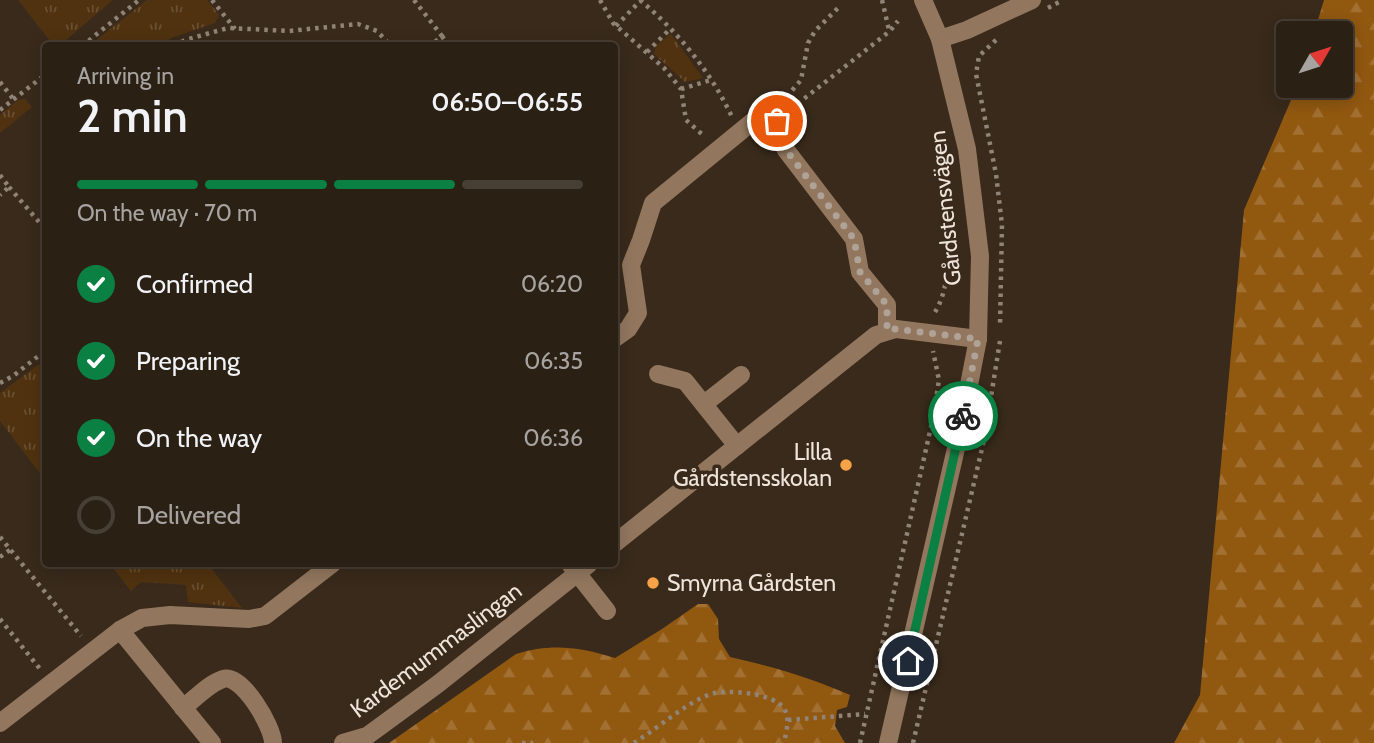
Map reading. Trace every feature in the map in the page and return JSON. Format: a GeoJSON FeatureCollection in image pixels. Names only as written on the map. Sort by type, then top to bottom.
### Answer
{"type":"FeatureCollection","features":[{"type":"Feature","properties":{"kind":"street","name":"Gårdstensvägen"},"geometry":{"type":"LineString","coordinates":[[888,743],[960,431],[978,339],[980,256],[962,129],[940,39],[923,0]]}},
{"type":"Feature","properties":{"kind":"street"},"geometry":{"type":"LineString","coordinates":[[940,39],[967,30],[1032,0]]}},
{"type":"Feature","properties":{"kind":"street"},"geometry":{"type":"LineString","coordinates":[[618,336],[628,328],[638,313],[631,265],[653,203],[752,122],[763,120],[777,121],[778,132],[786,150],[854,239],[860,272],[887,305],[887,330]]}},
{"type":"Feature","properties":{"kind":"street"},"geometry":{"type":"LineString","coordinates":[[618,541],[876,335],[887,330],[978,339]]}},
{"type":"Feature","properties":{"kind":"street"},"geometry":{"type":"LineString","coordinates":[[658,374],[685,381],[737,446]]}},
{"type":"Feature","properties":{"kind":"street"},"geometry":{"type":"LineString","coordinates":[[704,404],[741,374]]}},
{"type":"Feature","properties":{"kind":"street"},"geometry":{"type":"LineString","coordinates":[[0,723],[120,630],[142,618],[170,615],[249,619],[265,617],[328,567]]}},
{"type":"Feature","properties":{"kind":"street"},"geometry":{"type":"LineString","coordinates":[[579,567],[607,611]]}},
{"type":"Feature","properties":{"kind":"street","name":"Kardemummaslingan"},"geometry":{"type":"LineString","coordinates":[[342,743],[367,736],[438,684],[579,567]]}},
{"type":"Feature","properties":{"kind":"street"},"geometry":{"type":"LineString","coordinates":[[120,630],[212,743]]}},
{"type":"Feature","properties":{"kind":"street"},"geometry":{"type":"LineString","coordinates":[[183,708],[209,687],[224,679],[231,679],[242,688],[266,718],[273,733],[273,743]]}},
{"type":"Feature","properties":{"kind":"path"},"geometry":{"type":"LineString","coordinates":[[87,42],[139,0]]}},
{"type":"Feature","properties":{"kind":"path"},"geometry":{"type":"LineString","coordinates":[[212,0],[235,29]]}},
{"type":"Feature","properties":{"kind":"path"},"geometry":{"type":"LineString","coordinates":[[414,0],[446,42]]}},
{"type":"Feature","properties":{"kind":"path"},"geometry":{"type":"LineString","coordinates":[[600,0],[616,26],[664,68],[681,89],[686,120],[714,144]]}},
{"type":"Feature","properties":{"kind":"path"},"geometry":{"type":"LineString","coordinates":[[616,26],[640,0],[671,28],[719,90],[732,119],[730,127]]}},
{"type":"Feature","properties":{"kind":"path"},"geometry":{"type":"LineString","coordinates":[[882,0],[890,31]]}},
{"type":"Feature","properties":{"kind":"path"},"geometry":{"type":"LineString","coordinates":[[777,121],[781,102],[801,80],[808,43],[820,25],[840,6]]}},
{"type":"Feature","properties":{"kind":"path"},"geometry":{"type":"LineString","coordinates":[[777,121],[890,31],[898,21]]}},
{"type":"Feature","properties":{"kind":"path"},"geometry":{"type":"LineString","coordinates":[[184,42],[207,34],[235,29],[289,32],[358,24],[377,31],[387,42]]}},
{"type":"Feature","properties":{"kind":"path"},"geometry":{"type":"LineString","coordinates":[[647,52],[671,28]]}},
{"type":"Feature","properties":{"kind":"path"},"geometry":{"type":"LineString","coordinates":[[435,42],[442,36]]}},
{"type":"Feature","properties":{"kind":"path"},"geometry":{"type":"LineString","coordinates":[[0,110],[42,77]]}},
{"type":"Feature","properties":{"kind":"path"},"geometry":{"type":"LineString","coordinates":[[681,89],[711,80]]}},
{"type":"Feature","properties":{"kind":"path"},"geometry":{"type":"LineString","coordinates":[[0,82],[14,100]]}},
{"type":"Feature","properties":{"kind":"path"},"geometry":{"type":"LineString","coordinates":[[860,743],[939,380],[933,354],[935,313],[946,287],[948,240],[938,143],[943,134],[986,125]]}},
{"type":"Feature","properties":{"kind":"path"},"geometry":{"type":"LineString","coordinates":[[0,175],[42,225]]}},
{"type":"Feature","properties":{"kind":"path"},"geometry":{"type":"LineString","coordinates":[[0,195],[9,187]]}},
{"type":"Feature","properties":{"kind":"path"},"geometry":{"type":"LineString","coordinates":[[923,311],[935,313]]}},
{"type":"Feature","properties":{"kind":"path"},"geometry":{"type":"LineString","coordinates":[[0,383],[42,353]]}},
{"type":"Feature","properties":{"kind":"path"},"geometry":{"type":"LineString","coordinates":[[0,537],[81,636],[90,643]]}},
{"type":"Feature","properties":{"kind":"path"},"geometry":{"type":"LineString","coordinates":[[0,557],[10,550]]}},
{"type":"Feature","properties":{"kind":"path"},"geometry":{"type":"LineString","coordinates":[[0,619],[47,678]]}},
{"type":"Feature","properties":{"kind":"path"},"geometry":{"type":"LineString","coordinates":[[634,743],[710,694],[757,694],[774,700],[785,709],[788,720],[784,743]]}},
{"type":"Feature","properties":{"kind":"path"},"geometry":{"type":"LineString","coordinates":[[788,720],[865,714]]}},
{"type":"Feature","properties":{"kind":"path"},"geometry":{"type":"LineString","coordinates":[[522,743],[533,743]]}},
{"type":"Feature","properties":{"kind":"green space"},"geometry":{"type":"Polygon","coordinates":[[[18,0],[113,0],[64,42],[51,42],[18,0]]]}},
{"type":"Feature","properties":{"kind":"green space"},"geometry":{"type":"Polygon","coordinates":[[[147,0],[207,0],[219,15],[215,23],[165,42],[94,42],[147,0]]]}},
{"type":"Feature","properties":{"kind":"green space"},"geometry":{"type":"Polygon","coordinates":[[[1324,0],[1374,0],[1374,743],[1174,743],[1200,695],[1244,210],[1292,98],[1353,98],[1353,21],[1318,21],[1324,0]]]}},
{"type":"Feature","properties":{"kind":"green space"},"geometry":{"type":"Polygon","coordinates":[[[670,34],[703,78],[685,82],[654,54],[656,46],[670,34]]]}},
{"type":"Feature","properties":{"kind":"green space"},"geometry":{"type":"Polygon","coordinates":[[[25,99],[32,107],[0,133],[0,115],[18,100],[25,99]]]}},
{"type":"Feature","properties":{"kind":"green space"},"geometry":{"type":"Polygon","coordinates":[[[42,364],[42,476],[0,421],[0,393],[42,364]]]}},
{"type":"Feature","properties":{"kind":"green space"},"geometry":{"type":"Polygon","coordinates":[[[112,567],[210,567],[242,608],[188,602],[186,585],[141,582],[131,591],[112,567]]]}},
{"type":"Feature","properties":{"kind":"green space"},"geometry":{"type":"Polygon","coordinates":[[[698,604],[708,604],[718,619],[719,639],[730,657],[791,673],[850,695],[847,707],[837,710],[835,726],[845,743],[389,743],[516,654],[541,648],[566,648],[615,658],[698,604]]]}},
{"type":"Feature","properties":{"kind":"way so far"},"geometry":{"type":"LineString","coordinates":[[777,121],[778,132],[786,150],[854,239],[860,272],[887,305],[887,330],[978,339],[963,416]]}},
{"type":"Feature","properties":{"kind":"place","name":"Lilla Gårdstensskolan"},"geometry":{"type":"Point","coordinates":[846,465]}},
{"type":"Feature","properties":{"kind":"place","name":"Smyrna Gårdsten"},"geometry":{"type":"Point","coordinates":[653,583]}},
{"type":"Feature","properties":{"kind":"route"},"geometry":{"type":"LineString","coordinates":[[908,661],[963,416]]}}]}
